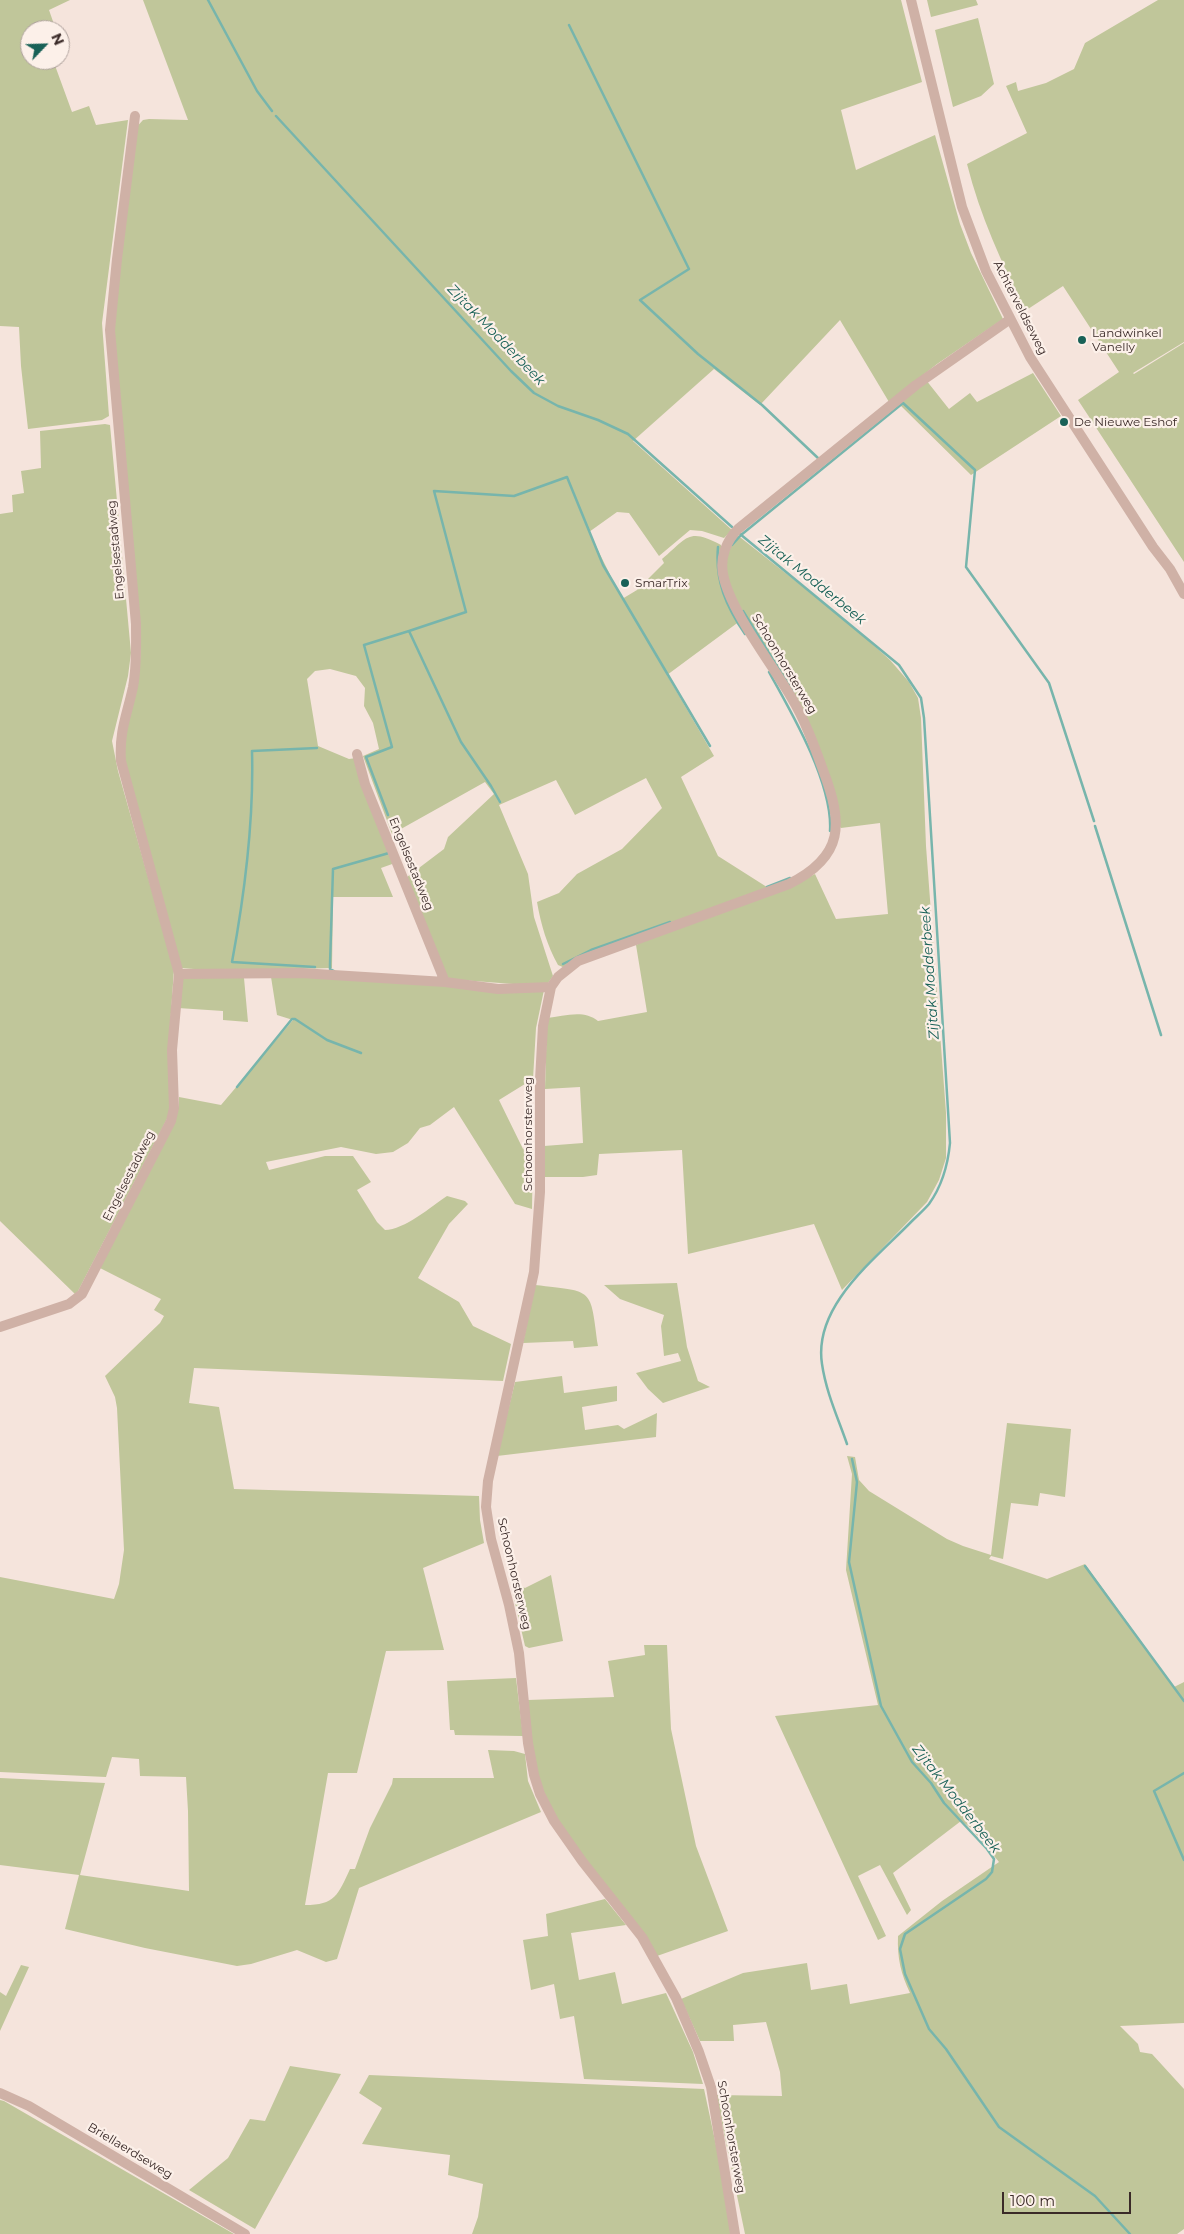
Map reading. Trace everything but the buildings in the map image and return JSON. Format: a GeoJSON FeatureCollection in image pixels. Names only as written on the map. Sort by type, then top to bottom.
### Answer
{"type":"FeatureCollection","features":[{"type":"Feature","properties":{"kind":"street","name":"Achterveldseweg"},"geometry":{"type":"LineString","coordinates":[[911,0],[962,207],[986,272],[1010,320],[1061,406],[1153,547],[1170,569],[1184,594]]}},
{"type":"Feature","properties":{"kind":"street","name":"Engelsestadweg"},"geometry":{"type":"LineString","coordinates":[[0,1327],[69,1304],[82,1294],[171,1121],[174,1108],[172,1050],[179,974],[121,761],[120,739],[133,687],[136,662],[136,624],[110,330],[135,116]]}},
{"type":"Feature","properties":{"kind":"street","name":"Schoonhorsterweg"},"geometry":{"type":"LineString","coordinates":[[735,2234],[711,2087],[699,2052],[676,1998],[642,1938],[582,1861],[554,1821],[540,1794],[528,1743],[519,1654],[509,1605],[491,1539],[486,1507],[488,1481],[534,1272],[540,1192],[540,1080],[543,1026],[551,987],[558,977],[578,961],[789,884],[812,871],[828,855],[836,831],[834,805],[826,777],[793,699],[732,600],[722,573],[725,548],[731,536],[738,529],[916,385],[1010,320]]}},
{"type":"Feature","properties":{"kind":"street","name":"Engelsestadweg"},"geometry":{"type":"LineString","coordinates":[[357,754],[365,784],[445,982]]}},
{"type":"Feature","properties":{"kind":"street"},"geometry":{"type":"LineString","coordinates":[[179,974],[301,973],[445,982],[512,989],[551,987]]}},
{"type":"Feature","properties":{"kind":"street","name":"Briellaerdseweg"},"geometry":{"type":"LineString","coordinates":[[0,2093],[29,2106],[245,2234]]}},
{"type":"Feature","properties":{"kind":"green space"},"geometry":{"type":"Polygon","coordinates":[[[0,0],[70,0],[49,10],[52,20],[20,20],[20,70],[57,70],[72,112],[89,106],[96,125],[128,120],[102,323],[109,416],[102,420],[28,429],[19,327],[0,326],[0,0]]]}},
{"type":"Feature","properties":{"kind":"green space"},"geometry":{"type":"Polygon","coordinates":[[[143,0],[901,0],[922,82],[841,110],[856,170],[935,135],[960,224],[971,253],[1003,319],[937,364],[889,402],[840,320],[760,405],[714,369],[633,441],[732,530],[724,538],[702,531],[690,530],[659,556],[629,513],[617,512],[589,532],[622,599],[637,590],[664,563],[662,559],[688,537],[701,537],[721,545],[721,556],[740,621],[667,675],[714,756],[681,777],[718,856],[770,889],[565,968],[558,965],[545,935],[537,902],[559,893],[577,874],[622,849],[662,808],[646,778],[575,815],[556,780],[499,805],[528,874],[534,917],[553,976],[548,983],[526,985],[448,979],[407,877],[444,849],[448,837],[494,794],[485,782],[392,834],[363,756],[379,749],[373,723],[364,706],[365,688],[356,676],[330,669],[315,671],[307,679],[318,746],[349,759],[356,758],[395,863],[381,868],[393,897],[333,897],[332,968],[222,971],[180,968],[119,741],[140,660],[141,641],[132,575],[110,337],[132,132],[143,120],[188,120],[143,0]]]}},
{"type":"Feature","properties":{"kind":"green space"},"geometry":{"type":"Polygon","coordinates":[[[927,0],[976,0],[978,5],[931,17],[927,0]]]}},
{"type":"Feature","properties":{"kind":"green space"},"geometry":{"type":"Polygon","coordinates":[[[1158,0],[1184,0],[1184,342],[1133,373],[1184,343],[1184,562],[1078,400],[1119,372],[1063,286],[1025,311],[985,221],[967,164],[1027,133],[1006,86],[1016,82],[1018,91],[1046,83],[1074,69],[1085,43],[1158,0]]]}},
{"type":"Feature","properties":{"kind":"green space"},"geometry":{"type":"Polygon","coordinates":[[[978,18],[994,84],[981,96],[953,107],[935,30],[978,18]]]}},
{"type":"Feature","properties":{"kind":"green space"},"geometry":{"type":"Polygon","coordinates":[[[1033,373],[1061,416],[971,475],[898,403],[926,380],[949,409],[970,393],[977,402],[1033,373]]]}},
{"type":"Feature","properties":{"kind":"green space"},"geometry":{"type":"Polygon","coordinates":[[[110,425],[131,653],[128,676],[112,741],[118,771],[174,969],[168,1056],[170,1113],[76,1295],[0,1221],[0,514],[13,512],[12,495],[24,493],[21,471],[41,468],[40,431],[110,425]]]}},
{"type":"Feature","properties":{"kind":"green space"},"geometry":{"type":"Polygon","coordinates":[[[736,534],[850,624],[890,660],[909,682],[918,698],[921,718],[926,846],[946,1113],[946,1158],[939,1180],[927,1202],[842,1290],[814,1224],[688,1254],[682,1150],[599,1154],[597,1175],[542,1177],[544,1146],[583,1143],[580,1087],[545,1089],[547,1018],[580,1014],[587,1015],[598,1021],[647,1012],[636,945],[654,936],[797,883],[815,874],[836,919],[888,914],[880,823],[841,828],[839,826],[823,760],[741,612],[727,582],[726,559],[736,534]]]}},
{"type":"Feature","properties":{"kind":"green space"},"geometry":{"type":"Polygon","coordinates":[[[293,975],[544,990],[536,1028],[533,1079],[499,1100],[523,1149],[533,1144],[532,1209],[515,1204],[454,1107],[430,1125],[420,1128],[408,1143],[393,1152],[376,1154],[341,1147],[266,1162],[269,1170],[325,1156],[353,1156],[371,1182],[357,1190],[377,1222],[385,1230],[393,1229],[409,1222],[447,1196],[465,1201],[468,1204],[449,1224],[418,1278],[459,1302],[473,1326],[511,1344],[503,1381],[194,1368],[189,1403],[219,1407],[234,1489],[479,1496],[480,1520],[484,1543],[423,1568],[444,1650],[386,1651],[357,1773],[328,1773],[305,1905],[323,1903],[334,1897],[350,1869],[355,1869],[370,1828],[392,1784],[393,1778],[494,1778],[488,1750],[514,1751],[525,1754],[528,1781],[541,1812],[359,1888],[337,1959],[326,1962],[297,1950],[251,1964],[237,1966],[145,1948],[65,1929],[79,1875],[0,1865],[0,1778],[105,1783],[80,1875],[189,1891],[186,1777],[140,1776],[139,1759],[112,1757],[106,1777],[0,1772],[0,1577],[114,1599],[119,1584],[124,1550],[117,1408],[115,1397],[105,1376],[160,1323],[164,1316],[154,1310],[161,1299],[98,1267],[173,1121],[179,1106],[179,1097],[221,1105],[293,1020],[277,1015],[271,977],[293,975]]]}},
{"type":"Feature","properties":{"kind":"green space"},"geometry":{"type":"Polygon","coordinates":[[[184,978],[244,978],[248,1022],[223,1020],[223,1011],[178,1008],[180,982],[184,978]]]}},
{"type":"Feature","properties":{"kind":"green space"},"geometry":{"type":"Polygon","coordinates":[[[677,1283],[687,1347],[698,1381],[710,1387],[663,1403],[648,1389],[636,1373],[681,1361],[678,1353],[664,1356],[661,1326],[664,1315],[620,1299],[604,1285],[677,1283]]]}},
{"type":"Feature","properties":{"kind":"green space"},"geometry":{"type":"Polygon","coordinates":[[[535,1285],[569,1289],[586,1296],[593,1313],[598,1346],[574,1348],[573,1341],[523,1343],[535,1285]]]}},
{"type":"Feature","properties":{"kind":"green space"},"geometry":{"type":"Polygon","coordinates":[[[562,1376],[564,1393],[617,1386],[617,1401],[582,1407],[585,1430],[618,1425],[624,1429],[657,1413],[656,1437],[497,1456],[515,1382],[562,1376]]]}},
{"type":"Feature","properties":{"kind":"green space"},"geometry":{"type":"Polygon","coordinates":[[[1007,1423],[1071,1429],[1065,1497],[1040,1493],[1038,1506],[1011,1503],[1003,1559],[991,1556],[989,1559],[1047,1579],[1085,1564],[1174,1687],[1184,1682],[1184,2023],[1120,2026],[1138,2044],[1140,2052],[1152,2054],[1184,2089],[1184,2229],[1177,2234],[745,2234],[716,2095],[782,2096],[780,2072],[766,2022],[733,2025],[734,2041],[700,2041],[681,1999],[743,1973],[807,1963],[811,1990],[847,1984],[850,2004],[910,1993],[900,1966],[898,1936],[942,1901],[999,1862],[971,1828],[961,1821],[893,1873],[911,1910],[907,1915],[880,1865],[858,1876],[886,1936],[878,1940],[775,1716],[878,1705],[846,1570],[852,1474],[847,1456],[855,1457],[859,1480],[869,1491],[947,1539],[991,1555],[1007,1423]]]}},
{"type":"Feature","properties":{"kind":"green space"},"geometry":{"type":"Polygon","coordinates":[[[551,1575],[563,1641],[529,1648],[525,1646],[513,1594],[519,1585],[525,1588],[551,1575]]]}},
{"type":"Feature","properties":{"kind":"green space"},"geometry":{"type":"Polygon","coordinates":[[[644,1645],[667,1645],[671,1729],[696,1846],[728,1931],[657,1956],[587,1863],[551,1811],[534,1767],[528,1700],[614,1697],[608,1661],[645,1655],[644,1645]]]}},
{"type":"Feature","properties":{"kind":"green space"},"geometry":{"type":"Polygon","coordinates":[[[516,1678],[523,1736],[455,1735],[454,1730],[450,1730],[447,1681],[516,1678]]]}},
{"type":"Feature","properties":{"kind":"green space"},"geometry":{"type":"Polygon","coordinates":[[[605,1899],[626,1925],[571,1933],[579,1980],[615,1972],[622,2004],[666,1993],[693,2052],[703,2084],[584,2079],[574,2016],[560,2019],[554,1984],[531,1990],[523,1940],[548,1936],[546,1914],[605,1899]]]}},
{"type":"Feature","properties":{"kind":"green space"},"geometry":{"type":"Polygon","coordinates":[[[21,1965],[29,1967],[0,2031],[0,1992],[6,1996],[21,1965]]]}},
{"type":"Feature","properties":{"kind":"green space"},"geometry":{"type":"Polygon","coordinates":[[[290,2066],[341,2074],[255,2229],[189,2190],[228,2158],[250,2119],[265,2121],[290,2066]]]}},
{"type":"Feature","properties":{"kind":"green space"},"geometry":{"type":"Polygon","coordinates":[[[369,2075],[704,2089],[735,2234],[472,2234],[478,2217],[483,2184],[448,2175],[450,2155],[362,2144],[382,2108],[359,2093],[369,2075]]]}},
{"type":"Feature","properties":{"kind":"green space"},"geometry":{"type":"Polygon","coordinates":[[[0,2100],[4,2101],[234,2234],[0,2234],[0,2100]]]}},
{"type":"Feature","properties":{"kind":"waterway","name":"Zijtak Modderbeek"},"geometry":{"type":"LineString","coordinates":[[208,0],[257,91],[272,111]]}},
{"type":"Feature","properties":{"kind":"waterway"},"geometry":{"type":"LineString","coordinates":[[569,25],[689,269],[640,300],[698,354],[762,405],[819,459]]}},
{"type":"Feature","properties":{"kind":"waterway","name":"Zijtak Modderbeek"},"geometry":{"type":"LineString","coordinates":[[276,116],[511,371],[534,393],[558,406],[598,420],[628,434],[732,527]]}},
{"type":"Feature","properties":{"kind":"waterway"},"geometry":{"type":"LineString","coordinates":[[732,545],[741,535],[903,403],[975,470],[966,567],[1049,683],[1094,821]]}},
{"type":"Feature","properties":{"kind":"waterway"},"geometry":{"type":"LineString","coordinates":[[500,802],[461,742],[409,631],[466,612],[434,491],[514,496],[567,477],[603,565],[710,746]]}},
{"type":"Feature","properties":{"kind":"waterway","name":"Zijtak Modderbeek"},"geometry":{"type":"LineString","coordinates":[[740,534],[899,665],[921,698],[924,718],[950,1143],[944,1175],[929,1204],[864,1268],[836,1304],[827,1323],[822,1343],[822,1364],[829,1395],[847,1444]]}},
{"type":"Feature","properties":{"kind":"waterway"},"geometry":{"type":"LineString","coordinates":[[718,547],[718,571],[723,593],[732,613],[745,634]]}},
{"type":"Feature","properties":{"kind":"waterway"},"geometry":{"type":"LineString","coordinates":[[743,611],[793,692]]}},
{"type":"Feature","properties":{"kind":"waterway"},"geometry":{"type":"LineString","coordinates":[[388,815],[366,757],[392,747],[364,645],[409,631]]}},
{"type":"Feature","properties":{"kind":"waterway"},"geometry":{"type":"LineString","coordinates":[[769,672],[799,728],[818,771],[825,792],[830,831]]}},
{"type":"Feature","properties":{"kind":"waterway"},"geometry":{"type":"LineString","coordinates":[[315,967],[232,962],[248,857],[252,804],[252,751],[317,748]]}},
{"type":"Feature","properties":{"kind":"waterway"},"geometry":{"type":"LineString","coordinates":[[1095,826],[1161,1035]]}},
{"type":"Feature","properties":{"kind":"waterway"},"geometry":{"type":"LineString","coordinates":[[334,971],[330,969],[333,869],[389,853]]}},
{"type":"Feature","properties":{"kind":"waterway"},"geometry":{"type":"LineString","coordinates":[[767,887],[790,878]]}},
{"type":"Feature","properties":{"kind":"waterway"},"geometry":{"type":"LineString","coordinates":[[563,964],[591,950],[670,922]]}},
{"type":"Feature","properties":{"kind":"waterway"},"geometry":{"type":"LineString","coordinates":[[237,1087],[292,1019],[295,1019],[327,1040],[361,1053]]}},
{"type":"Feature","properties":{"kind":"waterway","name":"Zijtak Modderbeek"},"geometry":{"type":"LineString","coordinates":[[852,1459],[857,1482],[849,1562],[881,1706],[912,1762],[931,1783],[944,1803],[994,1859],[992,1872],[986,1879],[905,1934],[900,1949],[905,1974],[929,2029],[946,2049],[999,2127],[1095,2196],[1130,2234]]}},
{"type":"Feature","properties":{"kind":"waterway"},"geometry":{"type":"LineString","coordinates":[[1085,1566],[1184,1701]]}},
{"type":"Feature","properties":{"kind":"waterway"},"geometry":{"type":"LineString","coordinates":[[1184,1773],[1154,1791],[1184,1860]]}},
{"type":"Feature","properties":{"kind":"place","name":"Landwinkel Vanelly"},"geometry":{"type":"Point","coordinates":[1082,340]}},
{"type":"Feature","properties":{"kind":"place","name":"De Nieuwe Eshof"},"geometry":{"type":"Point","coordinates":[1064,422]}},
{"type":"Feature","properties":{"kind":"place","name":"SmarTrix"},"geometry":{"type":"Point","coordinates":[625,583]}}]}
